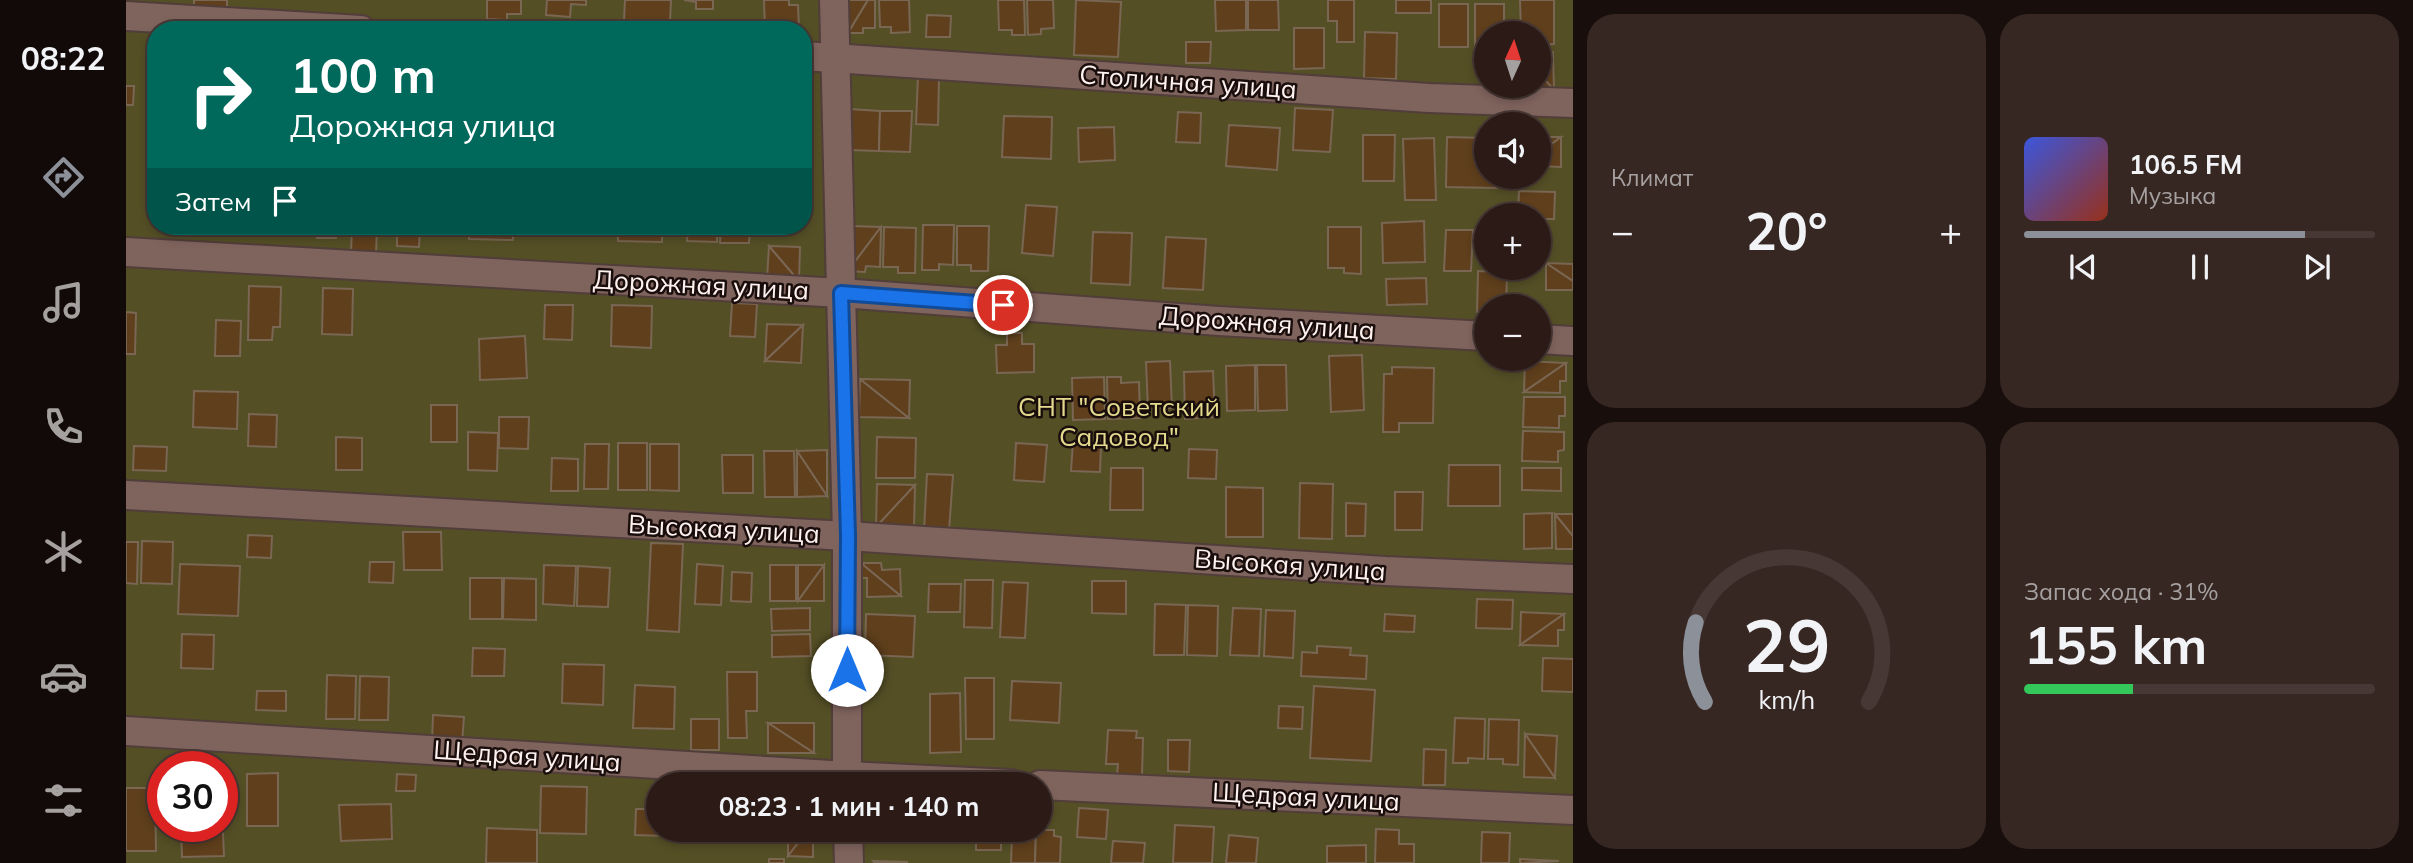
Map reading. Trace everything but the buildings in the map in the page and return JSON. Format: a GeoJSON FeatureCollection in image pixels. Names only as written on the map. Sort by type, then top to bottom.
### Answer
{"type":"FeatureCollection","features":[{"type":"Feature","properties":{"kind":"street"},"geometry":{"type":"LineString","coordinates":[[834,0],[848,536],[847,772]]}},
{"type":"Feature","properties":{"kind":"street"},"geometry":{"type":"LineString","coordinates":[[126,16],[210,21]]}},
{"type":"Feature","properties":{"kind":"street","name":"Столичная улица"},"geometry":{"type":"LineString","coordinates":[[812,57],[1429,98],[1573,103]]}},
{"type":"Feature","properties":{"kind":"street","name":"Дорожная улица"},"geometry":{"type":"LineString","coordinates":[[126,252],[841,293],[1219,321],[1474,336]]}},
{"type":"Feature","properties":{"kind":"street"},"geometry":{"type":"LineString","coordinates":[[1551,340],[1573,341]]}},
{"type":"Feature","properties":{"kind":"street","name":"Высокая улица"},"geometry":{"type":"LineString","coordinates":[[126,495],[848,536],[1373,570],[1573,579]]}},
{"type":"Feature","properties":{"kind":"street","name":"Щедрая улица"},"geometry":{"type":"LineString","coordinates":[[126,731],[729,772]]}},
{"type":"Feature","properties":{"kind":"street","name":"Щедрая улица"},"geometry":{"type":"LineString","coordinates":[[1052,786],[1573,810]]}},
{"type":"Feature","properties":{"kind":"street"},"geometry":{"type":"LineString","coordinates":[[848,842],[849,863]]}},
{"type":"Feature","properties":{"kind":"green space","name":"СНТ \"Советский Садовод\""},"geometry":{"type":"Polygon","coordinates":[[[126,0],[1573,0],[1573,863],[126,863],[126,0]]]}},
{"type":"Feature","properties":{"kind":"route"},"geometry":{"type":"LineString","coordinates":[[847,670],[848,536],[841,293],[1003,305]]}}]}
